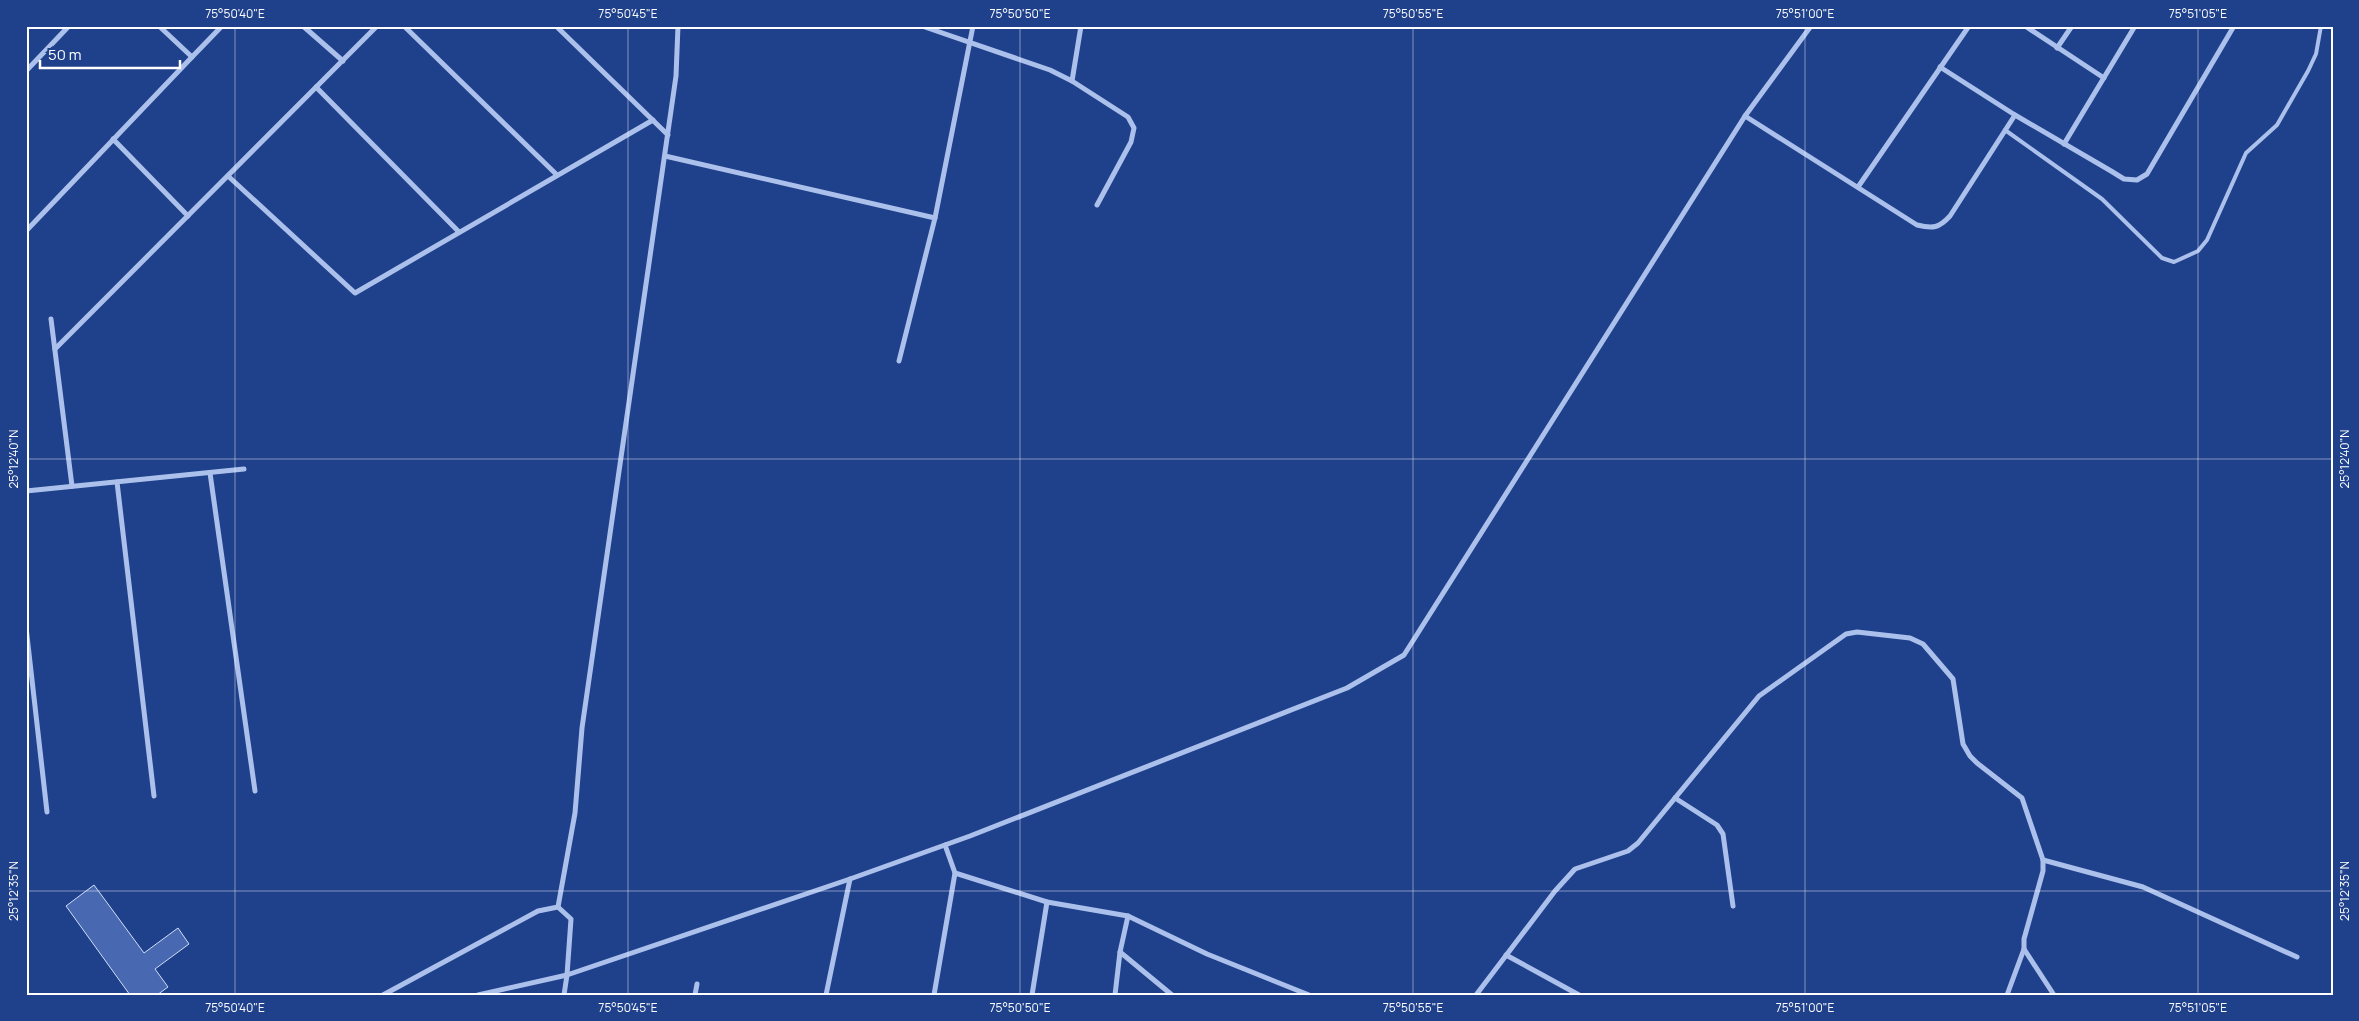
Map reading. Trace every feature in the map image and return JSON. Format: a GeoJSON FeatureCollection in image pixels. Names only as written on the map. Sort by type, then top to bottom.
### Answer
{"type":"FeatureCollection","features":[{"type":"Feature","properties":{"kind":"street"},"geometry":{"type":"LineString","coordinates":[[26,71],[69,26]]}},
{"type":"Feature","properties":{"kind":"street"},"geometry":{"type":"LineString","coordinates":[[159,26],[192,56]]}},
{"type":"Feature","properties":{"kind":"street"},"geometry":{"type":"LineString","coordinates":[[26,231],[222,26]]}},
{"type":"Feature","properties":{"kind":"street"},"geometry":{"type":"LineString","coordinates":[[303,26],[342,61]]}},
{"type":"Feature","properties":{"kind":"street"},"geometry":{"type":"LineString","coordinates":[[55,350],[377,26]]}},
{"type":"Feature","properties":{"kind":"street"},"geometry":{"type":"LineString","coordinates":[[404,26],[557,175]]}},
{"type":"Feature","properties":{"kind":"street"},"geometry":{"type":"LineString","coordinates":[[556,26],[668,134]]}},
{"type":"Feature","properties":{"kind":"street"},"geometry":{"type":"LineString","coordinates":[[558,907],[575,813],[582,728],[676,76],[678,26]]}},
{"type":"Feature","properties":{"kind":"street"},"geometry":{"type":"LineString","coordinates":[[922,26],[1050,70],[1072,81],[1128,117],[1134,128],[1131,142],[1096,205]]}},
{"type":"Feature","properties":{"kind":"street"},"geometry":{"type":"LineString","coordinates":[[899,361],[935,218],[973,26]]}},
{"type":"Feature","properties":{"kind":"street"},"geometry":{"type":"LineString","coordinates":[[1072,81],[1081,26]]}},
{"type":"Feature","properties":{"kind":"street"},"geometry":{"type":"LineString","coordinates":[[478,995],[568,976],[945,845],[1347,688],[1404,656],[1744,116],[1811,26]]}},
{"type":"Feature","properties":{"kind":"street"},"geometry":{"type":"LineString","coordinates":[[1858,187],[1969,26]]}},
{"type":"Feature","properties":{"kind":"street"},"geometry":{"type":"LineString","coordinates":[[2025,26],[2104,78]]}},
{"type":"Feature","properties":{"kind":"street"},"geometry":{"type":"LineString","coordinates":[[2057,48],[2072,26]]}},
{"type":"Feature","properties":{"kind":"street"},"geometry":{"type":"LineString","coordinates":[[2064,144],[2135,26]]}},
{"type":"Feature","properties":{"kind":"street"},"geometry":{"type":"LineString","coordinates":[[1940,67],[2015,115],[2124,179],[2137,180],[2147,174],[2234,26]]}},
{"type":"Feature","properties":{"kind":"street"},"geometry":{"type":"LineString","coordinates":[[316,87],[459,232]]}},
{"type":"Feature","properties":{"kind":"street"},"geometry":{"type":"LineString","coordinates":[[1744,116],[1917,225],[1931,228],[1942,225],[1950,216],[2015,115]]}},
{"type":"Feature","properties":{"kind":"street"},"geometry":{"type":"LineString","coordinates":[[228,176],[355,293],[652,120]]}},
{"type":"Feature","properties":{"kind":"street"},"geometry":{"type":"LineString","coordinates":[[113,139],[188,216]]}},
{"type":"Feature","properties":{"kind":"street"},"geometry":{"type":"LineString","coordinates":[[665,156],[935,218]]}},
{"type":"Feature","properties":{"kind":"street"},"geometry":{"type":"LineString","coordinates":[[52,319],[72,486]]}},
{"type":"Feature","properties":{"kind":"street"},"geometry":{"type":"LineString","coordinates":[[26,491],[244,469]]}},
{"type":"Feature","properties":{"kind":"street"},"geometry":{"type":"LineString","coordinates":[[210,472],[255,791]]}},
{"type":"Feature","properties":{"kind":"street"},"geometry":{"type":"LineString","coordinates":[[117,482],[154,796]]}},
{"type":"Feature","properties":{"kind":"street"},"geometry":{"type":"LineString","coordinates":[[26,627],[47,812]]}},
{"type":"Feature","properties":{"kind":"street"},"geometry":{"type":"LineString","coordinates":[[1476,995],[1575,869],[1628,851],[1638,843],[1759,696],[1846,634],[1857,632],[1910,638],[1923,644],[1953,679],[1963,744],[1970,756],[2022,798],[2043,860],[2043,871],[2024,939],[2024,949],[2007,995]]}},
{"type":"Feature","properties":{"kind":"street"},"geometry":{"type":"LineString","coordinates":[[1675,798],[1717,825],[1723,834],[1733,906]]}},
{"type":"Feature","properties":{"kind":"street"},"geometry":{"type":"LineString","coordinates":[[934,995],[955,873],[945,845]]}},
{"type":"Feature","properties":{"kind":"street"},"geometry":{"type":"LineString","coordinates":[[2043,860],[2143,887],[2297,957]]}},
{"type":"Feature","properties":{"kind":"street"},"geometry":{"type":"LineString","coordinates":[[955,873],[1047,902],[1128,916],[1207,954],[1309,995]]}},
{"type":"Feature","properties":{"kind":"street"},"geometry":{"type":"LineString","coordinates":[[826,995],[850,879]]}},
{"type":"Feature","properties":{"kind":"street"},"geometry":{"type":"LineString","coordinates":[[1032,995],[1047,902]]}},
{"type":"Feature","properties":{"kind":"street"},"geometry":{"type":"LineString","coordinates":[[558,907],[572,919],[568,976],[564,995]]}},
{"type":"Feature","properties":{"kind":"street"},"geometry":{"type":"LineString","coordinates":[[383,995],[538,912],[558,907]]}},
{"type":"Feature","properties":{"kind":"street"},"geometry":{"type":"LineString","coordinates":[[1115,995],[1120,952],[1128,916]]}},
{"type":"Feature","properties":{"kind":"street"},"geometry":{"type":"LineString","coordinates":[[2024,949],[2054,995]]}},
{"type":"Feature","properties":{"kind":"street"},"geometry":{"type":"LineString","coordinates":[[1120,952],[1172,995]]}},
{"type":"Feature","properties":{"kind":"street"},"geometry":{"type":"LineString","coordinates":[[1506,955],[1579,995]]}},
{"type":"Feature","properties":{"kind":"street"},"geometry":{"type":"LineString","coordinates":[[695,995],[697,984]]}},
{"type":"Feature","properties":{"kind":"lane"},"geometry":{"type":"LineString","coordinates":[[2005,130],[2102,198],[2162,258],[2174,262],[2198,251],[2207,240],[2246,153],[2277,125],[2308,71],[2316,54],[2321,26]]}},
{"type":"Feature","properties":{"kind":"building"},"geometry":{"type":"Polygon","coordinates":[[[94,885],[144,953],[178,928],[189,944],[155,969],[168,987],[157,995],[130,995],[66,906],[94,885]]]}}]}
